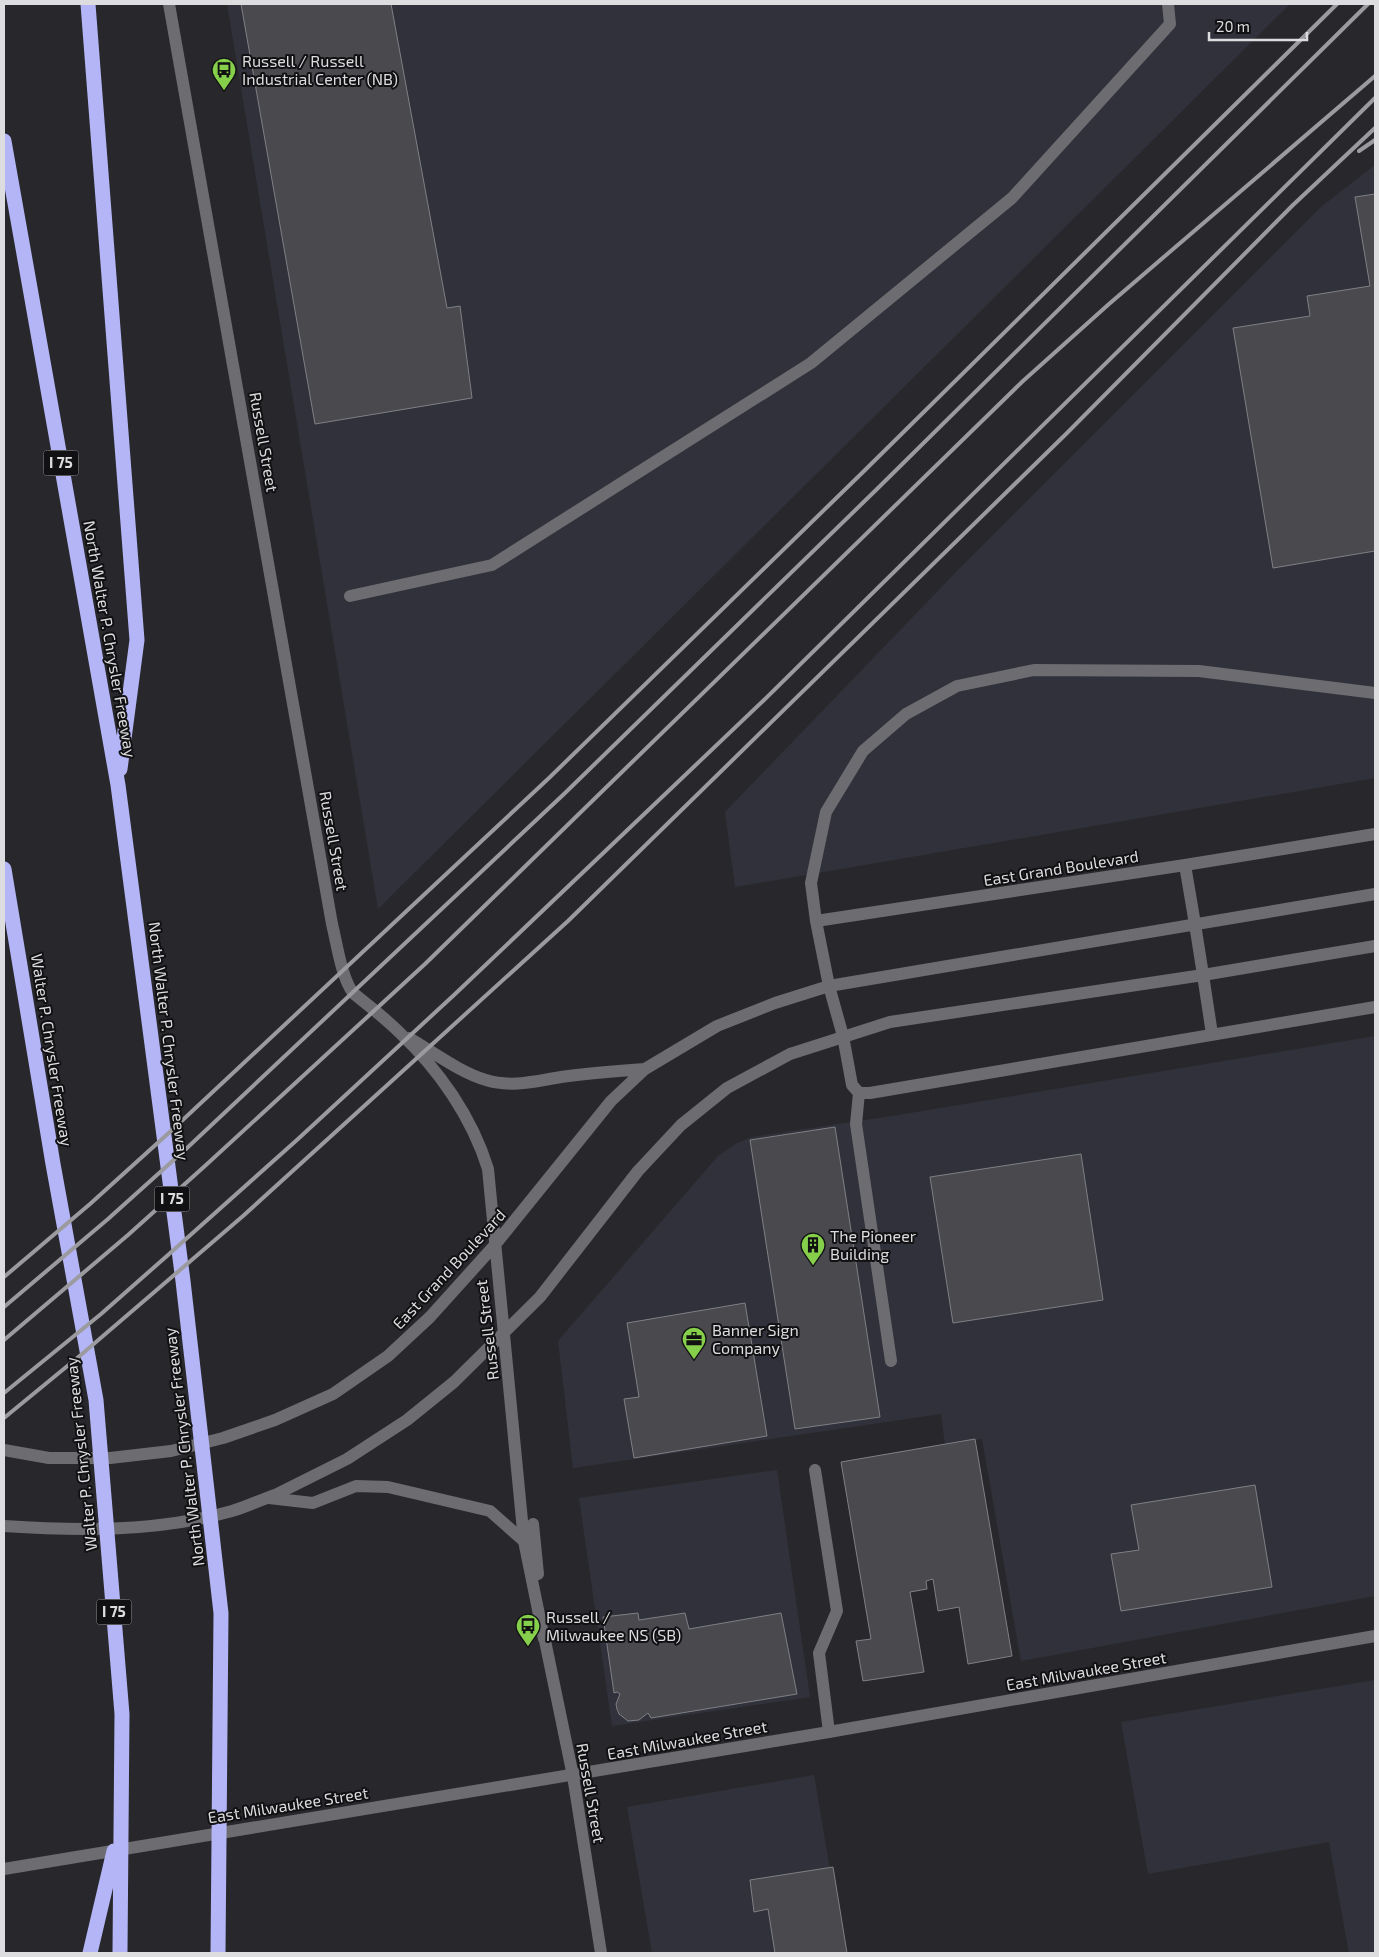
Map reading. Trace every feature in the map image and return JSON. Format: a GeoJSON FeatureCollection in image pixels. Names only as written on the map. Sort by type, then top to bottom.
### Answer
{"type":"FeatureCollection","features":[{"type":"Feature","properties":{"kind":"highway"},"geometry":{"type":"LineString","coordinates":[[88,4],[136,640],[118,785]]}},
{"type":"Feature","properties":{"kind":"highway","name":"North Walter P. Chrysler Freeway"},"geometry":{"type":"LineString","coordinates":[[4,141],[118,785],[183,1281],[221,1613],[218,1953]]}},
{"type":"Feature","properties":{"kind":"highway","name":"Walter P. Chrysler Freeway"},"geometry":{"type":"LineString","coordinates":[[4,869],[53,1164],[96,1400],[122,1714],[120,1953]]}},
{"type":"Feature","properties":{"kind":"highway"},"geometry":{"type":"LineString","coordinates":[[90,1953],[120,1825]]}},
{"type":"Feature","properties":{"kind":"main road","name":"Russell Street"},"geometry":{"type":"LineString","coordinates":[[169,4],[332,924],[349,987],[400,1033],[434,1071],[464,1112],[480,1144],[488,1169],[524,1541],[573,1776],[602,1953]]}},
{"type":"Feature","properties":{"kind":"main road"},"geometry":{"type":"LineString","coordinates":[[350,596],[492,565],[811,363],[1012,198],[1170,24],[1168,4]]}},
{"type":"Feature","properties":{"kind":"main road"},"geometry":{"type":"LineString","coordinates":[[1375,693],[1200,671],[1034,670],[957,686],[906,714],[863,751],[826,812],[811,883],[816,921],[829,986],[852,1085],[860,1093],[870,1093],[1375,1007]]}},
{"type":"Feature","properties":{"kind":"main road","name":"East Grand Boulevard"},"geometry":{"type":"LineString","coordinates":[[816,921],[1375,834]]}},
{"type":"Feature","properties":{"kind":"main road"},"geometry":{"type":"LineString","coordinates":[[1185,865],[1212,1034]]}},
{"type":"Feature","properties":{"kind":"main road","name":"East Grand Boulevard"},"geometry":{"type":"LineString","coordinates":[[4,1450],[49,1458],[110,1458],[171,1451],[223,1438],[275,1420],[334,1394],[388,1356],[430,1317],[494,1246],[598,1116],[645,1068],[716,1026],[775,1003],[829,986],[1375,894]]}},
{"type":"Feature","properties":{"kind":"main road"},"geometry":{"type":"LineString","coordinates":[[268,1498],[347,1459],[407,1420],[454,1382],[540,1297],[638,1171],[681,1125],[727,1088],[790,1054],[890,1022],[1203,975],[1375,946]]}},
{"type":"Feature","properties":{"kind":"main road"},"geometry":{"type":"LineString","coordinates":[[400,1033],[471,1074],[486,1080],[503,1083],[521,1084],[562,1077],[645,1068]]}},
{"type":"Feature","properties":{"kind":"main road"},"geometry":{"type":"LineString","coordinates":[[860,1093],[856,1124],[892,1361]]}},
{"type":"Feature","properties":{"kind":"main road"},"geometry":{"type":"LineString","coordinates":[[815,1470],[837,1611],[819,1653],[830,1732]]}},
{"type":"Feature","properties":{"kind":"main road"},"geometry":{"type":"LineString","coordinates":[[268,1498],[313,1503],[356,1486],[388,1487],[490,1511],[524,1541]]}},
{"type":"Feature","properties":{"kind":"main road"},"geometry":{"type":"LineString","coordinates":[[4,1526],[55,1529],[177,1523],[232,1511],[282,1492],[268,1498]]}},
{"type":"Feature","properties":{"kind":"main road","name":"Russell Street"},"geometry":{"type":"LineString","coordinates":[[533,1524],[544,1639]]}},
{"type":"Feature","properties":{"kind":"main road","name":"East Milwaukee Street"},"geometry":{"type":"LineString","coordinates":[[4,1869],[343,1812],[573,1776],[1375,1636]]}},
{"type":"Feature","properties":{"kind":"shaded area"},"geometry":{"type":"Polygon","coordinates":[[[227,4],[1290,4],[378,909],[227,4]]]}},
{"type":"Feature","properties":{"kind":"shaded area"},"geometry":{"type":"Polygon","coordinates":[[[1375,165],[1375,778],[735,887],[725,812],[957,571],[1321,207],[1375,165]]]}},
{"type":"Feature","properties":{"kind":"shaded area"},"geometry":{"type":"Polygon","coordinates":[[[1375,1036],[1375,1596],[1021,1661],[982,1439],[945,1444],[941,1414],[573,1468],[558,1341],[718,1156],[735,1144],[752,1137],[892,1116],[1375,1036]]]}},
{"type":"Feature","properties":{"kind":"shaded area"},"geometry":{"type":"Polygon","coordinates":[[[777,1470],[810,1697],[612,1726],[579,1498],[777,1470]]]}},
{"type":"Feature","properties":{"kind":"shaded area"},"geometry":{"type":"Polygon","coordinates":[[[1375,1680],[1375,1953],[1349,1953],[1329,1842],[1148,1874],[1121,1722],[1375,1680]]]}},
{"type":"Feature","properties":{"kind":"shaded area"},"geometry":{"type":"Polygon","coordinates":[[[814,1775],[844,1953],[652,1953],[627,1807],[814,1775]]]}},
{"type":"Feature","properties":{"kind":"building"},"geometry":{"type":"Polygon","coordinates":[[[241,4],[391,4],[447,308],[460,306],[472,398],[315,424],[241,4]]]}},
{"type":"Feature","properties":{"kind":"building"},"geometry":{"type":"Polygon","coordinates":[[[1375,194],[1375,551],[1273,568],[1233,328],[1310,316],[1307,296],[1370,286],[1355,197],[1375,194]]]}},
{"type":"Feature","properties":{"kind":"building","name":"The Pioneer Building"},"geometry":{"type":"Polygon","coordinates":[[[835,1127],[880,1417],[795,1429],[750,1140],[835,1127]]]}},
{"type":"Feature","properties":{"kind":"building"},"geometry":{"type":"Polygon","coordinates":[[[1081,1154],[1103,1300],[953,1323],[930,1177],[1081,1154]]]}},
{"type":"Feature","properties":{"kind":"building","name":"Banner Sign Company"},"geometry":{"type":"Polygon","coordinates":[[[745,1303],[767,1436],[634,1458],[624,1399],[639,1397],[627,1323],[745,1303]]]}},
{"type":"Feature","properties":{"kind":"building"},"geometry":{"type":"Polygon","coordinates":[[[975,1439],[1012,1656],[968,1664],[959,1607],[938,1611],[933,1579],[926,1581],[927,1589],[910,1592],[924,1672],[863,1681],[856,1641],[871,1639],[841,1462],[975,1439]]]}},
{"type":"Feature","properties":{"kind":"building"},"geometry":{"type":"Polygon","coordinates":[[[1255,1485],[1272,1587],[1121,1611],[1111,1554],[1139,1550],[1131,1505],[1255,1485]]]}},
{"type":"Feature","properties":{"kind":"building"},"geometry":{"type":"Polygon","coordinates":[[[638,1613],[639,1620],[685,1613],[689,1629],[781,1613],[797,1694],[651,1718],[648,1713],[639,1720],[628,1721],[619,1714],[617,1709],[616,1704],[620,1694],[614,1693],[603,1617],[638,1613]]]}},
{"type":"Feature","properties":{"kind":"building"},"geometry":{"type":"Polygon","coordinates":[[[833,1867],[847,1953],[775,1953],[768,1909],[754,1912],[750,1880],[833,1867]]]}},
{"type":"Feature","properties":{"kind":"railway"},"geometry":{"type":"LineString","coordinates":[[4,1277],[90,1204],[172,1130],[549,778],[862,473],[1337,4]]}},
{"type":"Feature","properties":{"kind":"railway"},"geometry":{"type":"LineString","coordinates":[[4,1307],[108,1219],[187,1148],[564,794],[877,489],[1368,4]]}},
{"type":"Feature","properties":{"kind":"railway"},"geometry":{"type":"LineString","coordinates":[[4,1340],[128,1235],[425,964],[1023,381],[1109,304],[1375,76]]}},
{"type":"Feature","properties":{"kind":"railway"},"geometry":{"type":"LineString","coordinates":[[4,1393],[101,1314],[168,1255],[298,1139],[454,995],[763,701],[1375,98]]}},
{"type":"Feature","properties":{"kind":"railway"},"geometry":{"type":"LineString","coordinates":[[4,1418],[243,1216],[568,921],[1067,433],[1293,205],[1375,128]]}},
{"type":"Feature","properties":{"kind":"railway"},"geometry":{"type":"LineString","coordinates":[[1359,151],[1375,140]]}},
{"type":"Feature","properties":{"kind":"place","name":"Russell / Russell Industrial Center (NB)"},"geometry":{"type":"Point","coordinates":[224,91]}},
{"type":"Feature","properties":{"kind":"place","name":"The Pioneer Building"},"geometry":{"type":"Point","coordinates":[813,1266]}},
{"type":"Feature","properties":{"kind":"place","name":"Banner Sign Company"},"geometry":{"type":"Point","coordinates":[694,1360]}},
{"type":"Feature","properties":{"kind":"place","name":"Russell / Milwaukee NS (SB)"},"geometry":{"type":"Point","coordinates":[528,1647]}}]}
